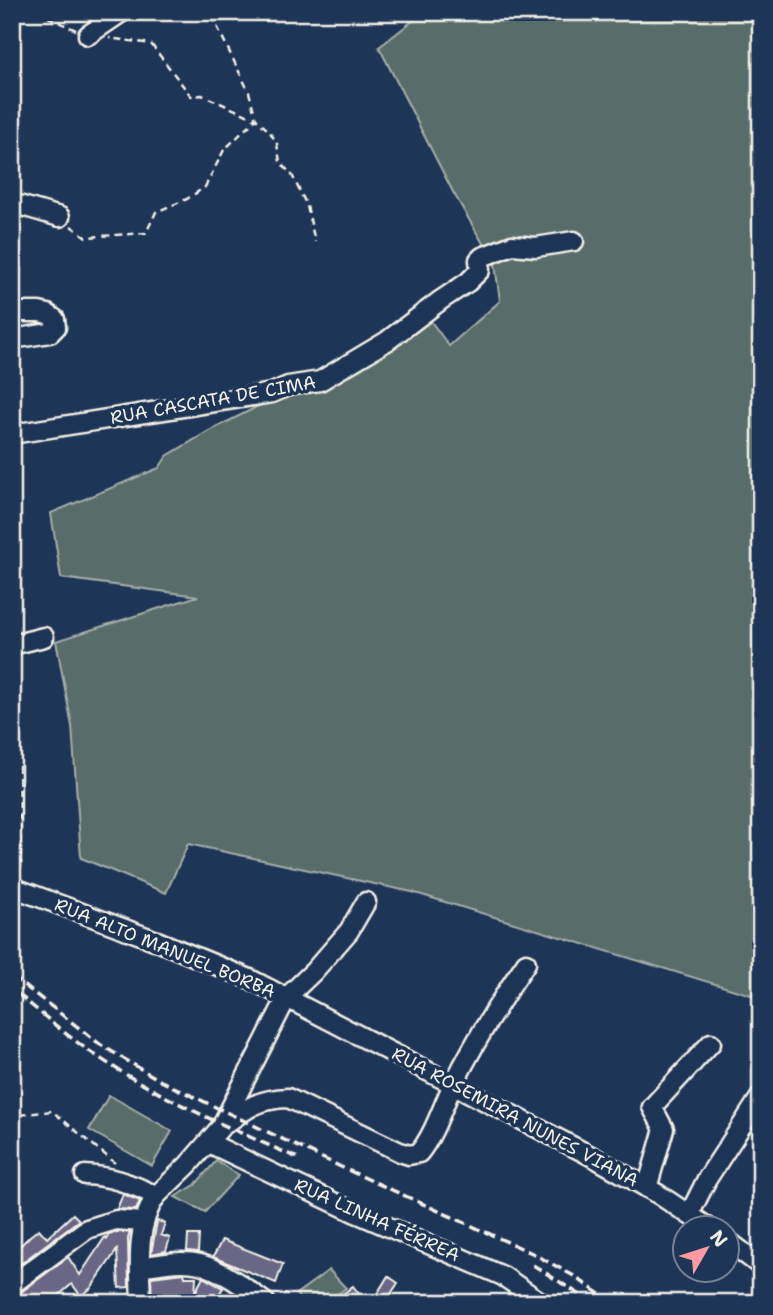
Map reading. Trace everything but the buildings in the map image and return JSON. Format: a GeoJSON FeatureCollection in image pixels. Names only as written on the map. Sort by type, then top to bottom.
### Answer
{"type":"FeatureCollection","features":[{"type":"Feature","properties":{"kind":"street"},"geometry":{"type":"LineString","coordinates":[[88,35],[122,12]]}},
{"type":"Feature","properties":{"kind":"street"},"geometry":{"type":"LineString","coordinates":[[12,203],[60,217]]}},
{"type":"Feature","properties":{"kind":"street","name":"RUA CASCATA DE CIMA"},"geometry":{"type":"LineString","coordinates":[[12,434],[272,393],[288,386],[320,382],[387,341],[441,299],[468,282],[480,270],[479,260],[482,257],[512,245],[537,247],[574,241]]}},
{"type":"Feature","properties":{"kind":"street"},"geometry":{"type":"LineString","coordinates":[[12,312],[48,314],[55,319],[56,327],[54,332],[12,339]]}},
{"type":"Feature","properties":{"kind":"street"},"geometry":{"type":"LineString","coordinates":[[12,645],[44,637]]}},
{"type":"Feature","properties":{"kind":"street","name":"RUA ALTO MANUEL BORBA"},"geometry":{"type":"LineString","coordinates":[[17,889],[195,956],[317,1012]]}},
{"type":"Feature","properties":{"kind":"street"},"geometry":{"type":"LineString","coordinates":[[141,1303],[143,1222],[149,1206],[221,1127],[287,997],[349,931],[366,902]]}},
{"type":"Feature","properties":{"kind":"street"},"geometry":{"type":"LineString","coordinates":[[221,1127],[250,1106],[268,1099],[288,1098],[400,1152],[414,1155],[419,1153],[427,1142],[454,1083],[526,963]]}},
{"type":"Feature","properties":{"kind":"street","name":"RUA ROSEMIRA NUNES VIANA"},"geometry":{"type":"LineString","coordinates":[[317,1012],[454,1083],[690,1213]]}},
{"type":"Feature","properties":{"kind":"street"},"geometry":{"type":"LineString","coordinates":[[647,1188],[664,1129],[652,1107],[711,1043]]}},
{"type":"Feature","properties":{"kind":"street"},"geometry":{"type":"LineString","coordinates":[[690,1213],[707,1179],[761,1096]]}},
{"type":"Feature","properties":{"kind":"street","name":"RUA LINHA FÉRREA"},"geometry":{"type":"LineString","coordinates":[[209,1143],[356,1213],[503,1276],[542,1303]]}},
{"type":"Feature","properties":{"kind":"street"},"geometry":{"type":"LineString","coordinates":[[85,1175],[100,1175],[124,1181],[156,1196]]}},
{"type":"Feature","properties":{"kind":"street"},"geometry":{"type":"LineString","coordinates":[[14,1283],[88,1229],[116,1220],[143,1222]]}},
{"type":"Feature","properties":{"kind":"street"},"geometry":{"type":"LineString","coordinates":[[742,1252],[761,1266]]}},
{"type":"Feature","properties":{"kind":"street"},"geometry":{"type":"LineString","coordinates":[[140,1267],[179,1262],[199,1264],[245,1288],[266,1303]]}},
{"type":"Feature","properties":{"kind":"path"},"geometry":{"type":"LineString","coordinates":[[37,12],[88,35],[151,44],[191,96],[202,95],[256,120],[270,132],[277,144],[280,162],[292,174],[307,206],[315,242]]}},
{"type":"Feature","properties":{"kind":"path"},"geometry":{"type":"LineString","coordinates":[[212,16],[248,92],[256,120]]}},
{"type":"Feature","properties":{"kind":"path"},"geometry":{"type":"LineString","coordinates":[[60,217],[86,237],[146,233],[156,212],[187,199],[205,187],[224,150],[256,120]]}},
{"type":"Feature","properties":{"kind":"path"},"geometry":{"type":"LineString","coordinates":[[17,889],[19,765]]}},
{"type":"Feature","properties":{"kind":"path"},"geometry":{"type":"LineString","coordinates":[[12,1160],[18,1137],[18,1115],[52,1111],[119,1166]]}},
{"type":"Feature","properties":{"kind":"green space"},"geometry":{"type":"Polygon","coordinates":[[[424,12],[761,12],[761,998],[412,892],[188,844],[166,893],[81,858],[72,726],[56,641],[198,596],[61,578],[51,513],[159,468],[167,456],[209,431],[430,320],[449,346],[500,301],[495,264],[453,192],[379,47],[424,12]]]}},
{"type":"Feature","properties":{"kind":"green space"},"geometry":{"type":"Polygon","coordinates":[[[109,1095],[172,1131],[152,1166],[89,1130],[109,1095]]]}},
{"type":"Feature","properties":{"kind":"green space"},"geometry":{"type":"Polygon","coordinates":[[[216,1161],[239,1175],[205,1212],[175,1197],[195,1185],[216,1161]]]}},
{"type":"Feature","properties":{"kind":"green space"},"geometry":{"type":"Polygon","coordinates":[[[329,1270],[346,1288],[326,1303],[303,1303],[296,1294],[329,1270]]]}},
{"type":"Feature","properties":{"kind":"railway"},"geometry":{"type":"LineString","coordinates":[[12,976],[101,1045],[161,1081],[341,1167],[532,1253],[574,1276],[612,1303]]}},
{"type":"Feature","properties":{"kind":"railway"},"geometry":{"type":"LineString","coordinates":[[18,994],[76,1042],[110,1065],[190,1109],[300,1159]]}},
{"type":"Feature","properties":{"kind":"railway"},"geometry":{"type":"LineString","coordinates":[[533,1265],[593,1303]]}}]}
